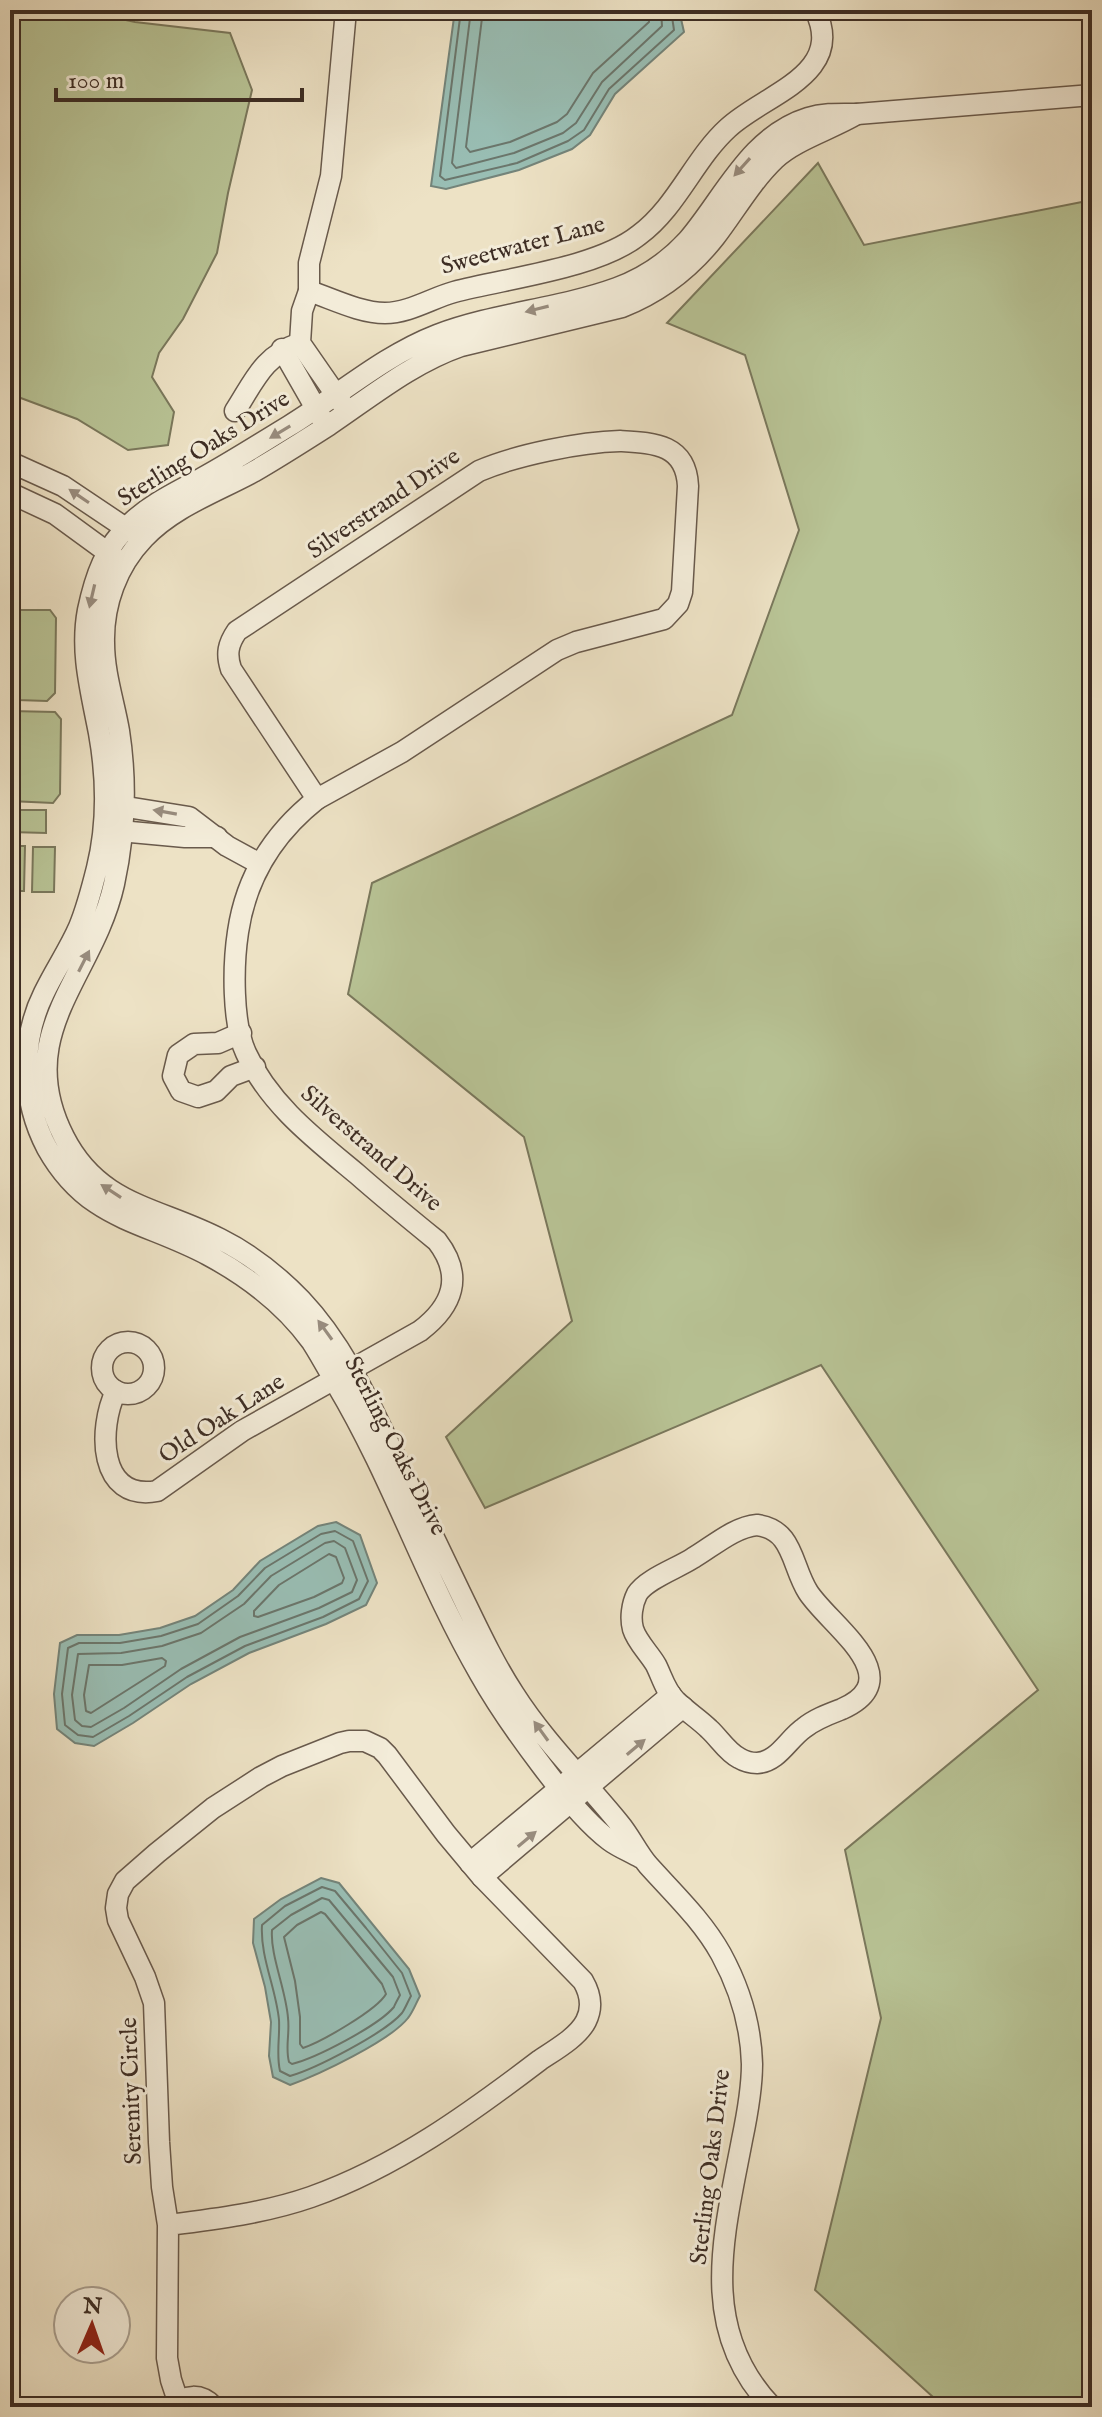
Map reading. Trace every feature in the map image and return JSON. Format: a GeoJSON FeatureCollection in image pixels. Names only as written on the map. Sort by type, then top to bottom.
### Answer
{"type":"FeatureCollection","features":[{"type":"Feature","properties":{"kind":"street","name":"Sweetwater Lane"},"geometry":{"type":"LineString","coordinates":[[309,291],[371,312],[392,313],[453,292],[589,260],[615,250],[639,236],[656,220],[705,153],[728,128],[799,81],[815,63],[822,30],[815,10]]}},
{"type":"Feature","properties":{"kind":"street"},"geometry":{"type":"LineString","coordinates":[[235,411],[265,364],[291,346],[309,291],[309,263],[331,176],[345,11]]}},
{"type":"Feature","properties":{"kind":"street","name":"Sterling Oaks Drive"},"geometry":{"type":"LineString","coordinates":[[641,1858],[610,1841],[566,1794],[522,1740],[479,1673],[353,1412],[326,1329],[299,1298],[242,1251],[109,1191],[88,1173],[63,1134],[52,1109],[47,1057],[50,1035],[56,1016],[85,962],[113,889],[115,805],[124,773],[104,644],[115,558],[134,534],[253,472],[341,404],[435,355],[592,315],[647,297],[682,273],[714,238],[771,151],[790,147],[832,129],[857,114],[1092,95]]}},
{"type":"Feature","properties":{"kind":"street"},"geometry":{"type":"LineString","coordinates":[[745,114],[771,151]]}},
{"type":"Feature","properties":{"kind":"street"},"geometry":{"type":"LineString","coordinates":[[291,346],[305,354],[341,404]]}},
{"type":"Feature","properties":{"kind":"street"},"geometry":{"type":"LineString","coordinates":[[291,346],[321,418]]}},
{"type":"Feature","properties":{"kind":"street","name":"Silverstrand Drive"},"geometry":{"type":"LineString","coordinates":[[317,799],[231,669],[227,659],[228,649],[237,631],[491,466],[594,442],[654,443],[666,447],[676,456],[685,469],[688,486],[682,592],[671,614],[657,622],[576,642],[557,650],[402,752],[317,799],[290,822],[260,864],[244,901],[236,944],[234,991],[245,1052],[285,1111],[437,1241],[450,1265],[450,1295],[435,1320],[342,1375]]}},
{"type":"Feature","properties":{"kind":"street"},"geometry":{"type":"LineString","coordinates":[[10,462],[63,486],[134,534]]}},
{"type":"Feature","properties":{"kind":"street"},"geometry":{"type":"LineString","coordinates":[[10,493],[55,514],[115,558]]}},
{"type":"Feature","properties":{"kind":"street"},"geometry":{"type":"LineString","coordinates":[[115,805],[189,817],[227,846],[260,864]]}},
{"type":"Feature","properties":{"kind":"street"},"geometry":{"type":"LineString","coordinates":[[114,830],[217,837]]}},
{"type":"Feature","properties":{"kind":"street"},"geometry":{"type":"LineString","coordinates":[[241,1033],[218,1043],[194,1044],[178,1055],[173,1076],[181,1091],[198,1097],[216,1091],[231,1076],[255,1067]]}},
{"type":"Feature","properties":{"kind":"street","name":"Sterling Oaks Drive"},"geometry":{"type":"LineString","coordinates":[[342,1375],[371,1406],[483,1639],[514,1694],[552,1747],[625,1830],[641,1858],[697,1918],[713,1939],[731,1973],[744,2013],[752,2068],[746,2121],[730,2205],[722,2310],[730,2341],[744,2370],[772,2407]]}},
{"type":"Feature","properties":{"kind":"street","name":"Old Oak Lane"},"geometry":{"type":"LineString","coordinates":[[116,1391],[107,1417],[108,1466],[118,1482],[136,1492],[146,1493],[166,1486],[242,1431],[342,1375]]}},
{"type":"Feature","properties":{"kind":"street"},"geometry":{"type":"LineString","coordinates":[[757,1525],[775,1530],[787,1543],[810,1595],[865,1659],[869,1673],[867,1688],[857,1702],[809,1724],[775,1756],[754,1763],[738,1758],[677,1701],[633,1631],[632,1612],[637,1595],[648,1583],[740,1529],[757,1525]]}},
{"type":"Feature","properties":{"kind":"street"},"geometry":{"type":"LineString","coordinates":[[476,1870],[677,1701]]}},
{"type":"Feature","properties":{"kind":"street","name":"Serenity Circle"},"geometry":{"type":"LineString","coordinates":[[168,2225],[275,2207],[321,2193],[383,2167],[469,2112],[579,2031],[588,2018],[588,1990],[583,1981],[476,1870],[387,1755],[374,1744],[349,1741],[282,1766],[238,1791],[168,1844],[125,1881],[118,1894],[118,1920],[154,2003],[159,2142],[168,2225],[167,2358],[175,2404]]}},
{"type":"Feature","properties":{"kind":"street"},"geometry":{"type":"LineString","coordinates":[[175,2404],[194,2396],[214,2407]]}},
{"type":"Feature","properties":{"kind":"green space"},"geometry":{"type":"Polygon","coordinates":[[[10,10],[80,10],[135,22],[230,33],[252,90],[217,253],[183,319],[159,353],[152,377],[174,412],[168,445],[128,450],[77,419],[10,394],[10,10]]]}},
{"type":"Feature","properties":{"kind":"green space"},"geometry":{"type":"Polygon","coordinates":[[[818,163],[864,245],[1092,200],[1092,2407],[944,2407],[815,2290],[881,2018],[845,1850],[1038,1690],[821,1365],[485,1508],[446,1437],[572,1321],[524,1137],[348,994],[372,883],[732,715],[799,530],[745,355],[667,323],[818,163]]]}},
{"type":"Feature","properties":{"kind":"green space"},"geometry":{"type":"Polygon","coordinates":[[[19,610],[50,610],[56,618],[55,693],[47,701],[17,700],[10,693],[10,617],[19,610]]]}},
{"type":"Feature","properties":{"kind":"green space"},"geometry":{"type":"Polygon","coordinates":[[[10,711],[55,712],[61,719],[60,794],[53,803],[10,801],[10,711]]]}},
{"type":"Feature","properties":{"kind":"green space"},"geometry":{"type":"Polygon","coordinates":[[[10,810],[46,810],[46,833],[10,832],[10,810]]]}},
{"type":"Feature","properties":{"kind":"green space"},"geometry":{"type":"Polygon","coordinates":[[[10,846],[25,846],[24,891],[10,891],[10,846]]]}},
{"type":"Feature","properties":{"kind":"green space"},"geometry":{"type":"Polygon","coordinates":[[[33,847],[55,847],[54,892],[32,892],[33,847]]]}},
{"type":"Feature","properties":{"kind":"water"},"geometry":{"type":"Polygon","coordinates":[[[455,10],[679,10],[684,32],[615,94],[590,135],[572,149],[519,170],[446,189],[431,186],[455,10]]]}},
{"type":"Feature","properties":{"kind":"water"},"geometry":{"type":"Polygon","coordinates":[[[336,1522],[360,1535],[377,1583],[366,1605],[249,1653],[191,1684],[94,1746],[75,1743],[57,1729],[54,1694],[60,1643],[77,1635],[119,1635],[160,1628],[195,1616],[233,1590],[260,1561],[318,1526],[336,1522]]]}},
{"type":"Feature","properties":{"kind":"water"},"geometry":{"type":"Polygon","coordinates":[[[321,1878],[339,1883],[409,1969],[420,1996],[408,2018],[386,2037],[290,2085],[273,2077],[269,2056],[271,2022],[253,1943],[254,1919],[281,1899],[321,1878]]]}}]}
